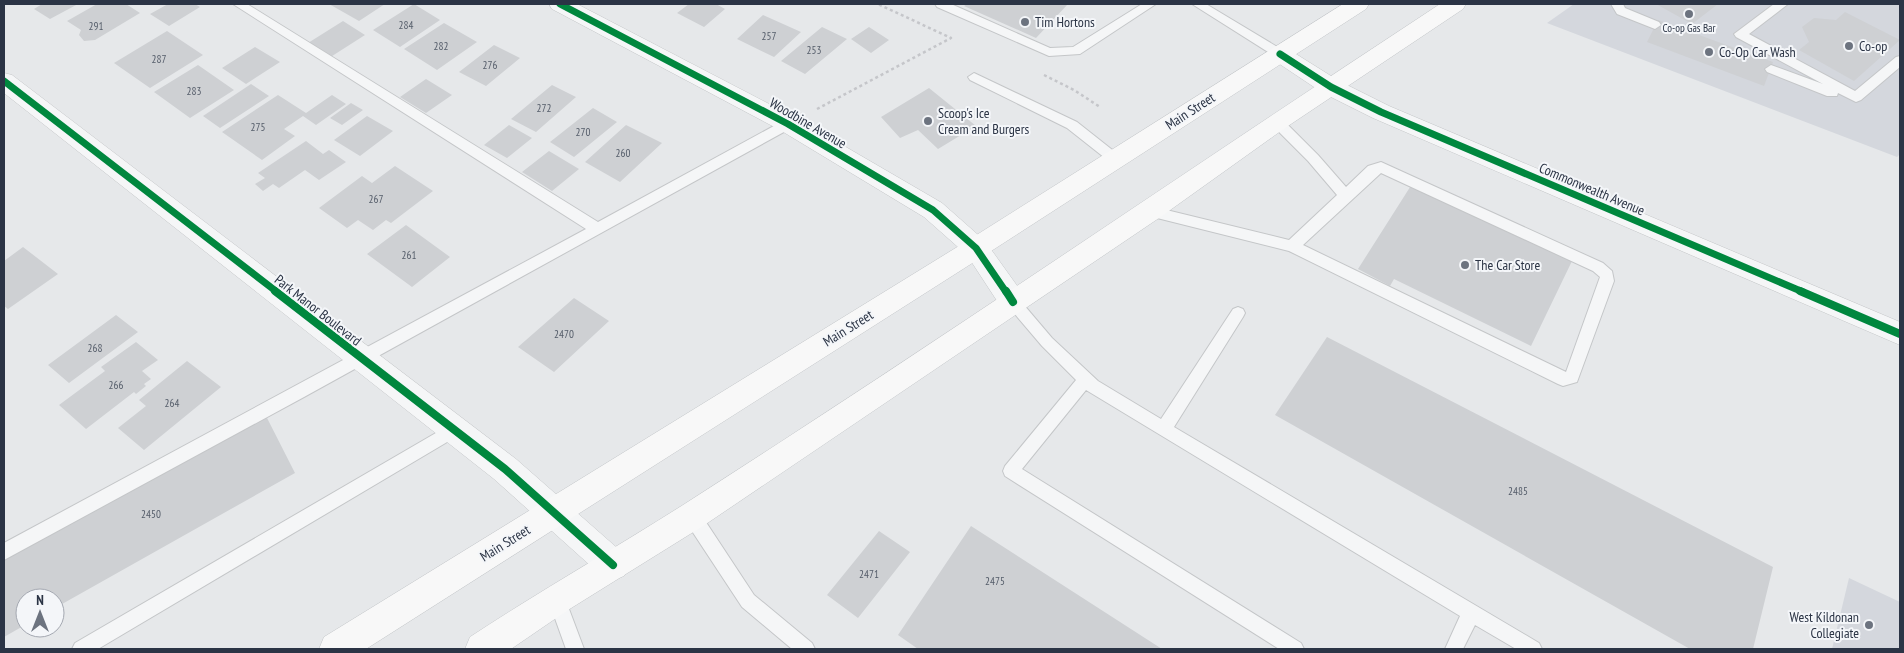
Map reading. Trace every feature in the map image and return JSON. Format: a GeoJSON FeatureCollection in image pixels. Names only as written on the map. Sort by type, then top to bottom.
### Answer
{"type":"FeatureCollection","features":[{"type":"Feature","properties":{"kind":"main road","name":"Main Street"},"geometry":{"type":"LineString","coordinates":[[336,649],[976,248],[1358,4]]}},
{"type":"Feature","properties":{"kind":"main road"},"geometry":{"type":"LineString","coordinates":[[482,649],[557,599],[692,516],[1455,4]]}},
{"type":"Feature","properties":{"kind":"street","name":"Woodbine Avenue"},"geometry":{"type":"LineString","coordinates":[[560,4],[788,124],[932,210],[976,248],[1013,302]]}},
{"type":"Feature","properties":{"kind":"street","name":"Commonwealth Avenue"},"geometry":{"type":"LineString","coordinates":[[1280,54],[1331,87],[1382,112],[1900,334]]}},
{"type":"Feature","properties":{"kind":"street","name":"Park Manor Boulevard"},"geometry":{"type":"LineString","coordinates":[[4,81],[505,469],[613,565]]}},
{"type":"Feature","properties":{"kind":"lane"},"geometry":{"type":"LineString","coordinates":[[238,4],[598,229]]}},
{"type":"Feature","properties":{"kind":"lane"},"geometry":{"type":"LineString","coordinates":[[941,4],[1049,52],[1076,51],[1150,4]]}},
{"type":"Feature","properties":{"kind":"lane"},"geometry":{"type":"LineString","coordinates":[[1198,4],[1280,54]]}},
{"type":"Feature","properties":{"kind":"lane"},"geometry":{"type":"LineString","coordinates":[[1617,4],[1621,11],[1655,24]]}},
{"type":"Feature","properties":{"kind":"lane"},"geometry":{"type":"LineString","coordinates":[[1782,4],[1740,34],[1856,98]]}},
{"type":"Feature","properties":{"kind":"lane"},"geometry":{"type":"LineString","coordinates":[[1771,69],[1838,96],[1856,98],[1900,60]]}},
{"type":"Feature","properties":{"kind":"lane"},"geometry":{"type":"LineString","coordinates":[[974,77],[1072,125],[1116,159]]}},
{"type":"Feature","properties":{"kind":"lane"},"geometry":{"type":"LineString","coordinates":[[1277,122],[1313,158],[1346,196]]}},
{"type":"Feature","properties":{"kind":"lane"},"geometry":{"type":"LineString","coordinates":[[4,552],[276,406],[360,358],[788,124]]}},
{"type":"Feature","properties":{"kind":"lane"},"geometry":{"type":"LineString","coordinates":[[1150,210],[1292,246],[1557,378],[1568,379],[1572,377],[1607,281],[1607,275],[1604,271],[1389,169],[1376,168],[1292,246]]}},
{"type":"Feature","properties":{"kind":"lane"},"geometry":{"type":"LineString","coordinates":[[1013,302],[1046,342],[1092,386],[1533,649]]}},
{"type":"Feature","properties":{"kind":"lane"},"geometry":{"type":"LineString","coordinates":[[1164,429],[1238,313]]}},
{"type":"Feature","properties":{"kind":"lane"},"geometry":{"type":"LineString","coordinates":[[1086,379],[1011,471],[1295,649]]}},
{"type":"Feature","properties":{"kind":"lane"},"geometry":{"type":"LineString","coordinates":[[81,649],[453,430]]}},
{"type":"Feature","properties":{"kind":"lane"},"geometry":{"type":"LineString","coordinates":[[692,516],[748,601],[806,649]]}},
{"type":"Feature","properties":{"kind":"lane"},"geometry":{"type":"LineString","coordinates":[[557,599],[574,649]]}},
{"type":"Feature","properties":{"kind":"lane"},"geometry":{"type":"LineString","coordinates":[[1454,649],[1471,612]]}},
{"type":"Feature","properties":{"kind":"path"},"geometry":{"type":"LineString","coordinates":[[788,124],[951,38],[878,4]]}},
{"type":"Feature","properties":{"kind":"shaded area"},"geometry":{"type":"Polygon","coordinates":[[[1574,4],[1900,4],[1900,154],[1897,157],[1547,23],[1574,4]]]}},
{"type":"Feature","properties":{"kind":"shaded area","name":"West Kildonan Collegiate"},"geometry":{"type":"Polygon","coordinates":[[[1849,578],[1900,602],[1900,649],[1832,649],[1849,578]]]}},
{"type":"Feature","properties":{"kind":"building"},"geometry":{"type":"Polygon","coordinates":[[[42,4],[78,4],[50,19],[34,9],[42,4]]]}},
{"type":"Feature","properties":{"kind":"building"},"geometry":{"type":"Polygon","coordinates":[[[97,4],[126,4],[140,13],[95,40],[84,41],[79,35],[81,30],[67,21],[97,4]]]}},
{"type":"Feature","properties":{"kind":"building"},"geometry":{"type":"Polygon","coordinates":[[[168,4],[195,4],[200,7],[169,26],[150,14],[168,4]]]}},
{"type":"Feature","properties":{"kind":"building"},"geometry":{"type":"Polygon","coordinates":[[[329,4],[385,4],[359,21],[329,4]]]}},
{"type":"Feature","properties":{"kind":"building"},"geometry":{"type":"Polygon","coordinates":[[[414,4],[440,20],[400,47],[373,30],[414,4]]]}},
{"type":"Feature","properties":{"kind":"building"},"geometry":{"type":"Polygon","coordinates":[[[689,4],[716,4],[725,9],[704,27],[677,13],[689,4]]]}},
{"type":"Feature","properties":{"kind":"building","name":"Tim Hortons"},"geometry":{"type":"Polygon","coordinates":[[[967,4],[1068,4],[1036,38],[964,6],[967,4]]]}},
{"type":"Feature","properties":{"kind":"building","name":"Co-op Gas Bar"},"geometry":{"type":"Polygon","coordinates":[[[1656,4],[1718,4],[1692,24],[1656,4]]]}},
{"type":"Feature","properties":{"kind":"building","name":"Co-op"},"geometry":{"type":"Polygon","coordinates":[[[1845,12],[1900,40],[1854,81],[1799,50],[1809,42],[1802,27],[1814,18],[1836,20],[1845,12]]]}},
{"type":"Feature","properties":{"kind":"building"},"geometry":{"type":"Polygon","coordinates":[[[763,15],[801,32],[774,57],[737,39],[763,15]]]}},
{"type":"Feature","properties":{"kind":"building","name":"Co-Op Car Wash"},"geometry":{"type":"Polygon","coordinates":[[[1658,20],[1773,62],[1764,86],[1647,42],[1658,20]]]}},
{"type":"Feature","properties":{"kind":"building"},"geometry":{"type":"Polygon","coordinates":[[[343,21],[365,35],[329,58],[308,43],[343,21]]]}},
{"type":"Feature","properties":{"kind":"building"},"geometry":{"type":"Polygon","coordinates":[[[444,23],[477,42],[437,70],[404,49],[444,23]]]}},
{"type":"Feature","properties":{"kind":"building"},"geometry":{"type":"Polygon","coordinates":[[[822,27],[847,39],[805,74],[781,61],[822,27]]]}},
{"type":"Feature","properties":{"kind":"building"},"geometry":{"type":"Polygon","coordinates":[[[869,27],[889,40],[871,53],[851,39],[869,27]]]}},
{"type":"Feature","properties":{"kind":"building"},"geometry":{"type":"Polygon","coordinates":[[[167,31],[203,55],[150,88],[114,63],[167,31]]]}},
{"type":"Feature","properties":{"kind":"building"},"geometry":{"type":"Polygon","coordinates":[[[494,45],[520,58],[486,86],[459,72],[494,45]]]}},
{"type":"Feature","properties":{"kind":"building"},"geometry":{"type":"Polygon","coordinates":[[[255,47],[280,62],[246,84],[222,68],[255,47]]]}},
{"type":"Feature","properties":{"kind":"building"},"geometry":{"type":"Polygon","coordinates":[[[198,65],[234,90],[190,118],[154,92],[198,65]]]}},
{"type":"Feature","properties":{"kind":"building"},"geometry":{"type":"Polygon","coordinates":[[[426,79],[452,95],[426,113],[400,97],[426,79]]]}},
{"type":"Feature","properties":{"kind":"building"},"geometry":{"type":"Polygon","coordinates":[[[251,84],[269,96],[220,128],[203,116],[251,84]]]}},
{"type":"Feature","properties":{"kind":"building"},"geometry":{"type":"Polygon","coordinates":[[[552,85],[576,97],[536,132],[511,119],[552,85]]]}},
{"type":"Feature","properties":{"kind":"building","name":"Scoop's Ice Cream and Burgers"},"geometry":{"type":"Polygon","coordinates":[[[929,88],[976,126],[938,149],[918,130],[900,138],[881,117],[929,88]]]}},
{"type":"Feature","properties":{"kind":"building"},"geometry":{"type":"Polygon","coordinates":[[[278,95],[306,113],[332,95],[346,104],[316,125],[303,116],[284,129],[295,136],[262,160],[222,132],[278,95]]]}},
{"type":"Feature","properties":{"kind":"building"},"geometry":{"type":"Polygon","coordinates":[[[351,103],[363,110],[342,125],[330,118],[351,103]]]}},
{"type":"Feature","properties":{"kind":"building"},"geometry":{"type":"Polygon","coordinates":[[[593,108],[617,122],[574,157],[550,142],[593,108]]]}},
{"type":"Feature","properties":{"kind":"building"},"geometry":{"type":"Polygon","coordinates":[[[367,116],[393,131],[360,156],[334,140],[367,116]]]}},
{"type":"Feature","properties":{"kind":"building"},"geometry":{"type":"Polygon","coordinates":[[[509,125],[532,138],[507,158],[484,145],[509,125]]]}},
{"type":"Feature","properties":{"kind":"building"},"geometry":{"type":"Polygon","coordinates":[[[626,125],[662,143],[620,182],[585,162],[626,125]]]}},
{"type":"Feature","properties":{"kind":"building"},"geometry":{"type":"Polygon","coordinates":[[[306,141],[323,154],[329,150],[346,162],[319,180],[305,170],[279,188],[273,184],[263,191],[255,184],[265,178],[258,173],[306,141]]]}},
{"type":"Feature","properties":{"kind":"building"},"geometry":{"type":"Polygon","coordinates":[[[549,151],[579,169],[552,191],[522,172],[549,151]]]}},
{"type":"Feature","properties":{"kind":"building"},"geometry":{"type":"Polygon","coordinates":[[[395,166],[433,191],[391,223],[386,220],[373,230],[358,220],[347,228],[319,208],[362,176],[372,183],[395,166]]]}},
{"type":"Feature","properties":{"kind":"building","name":"The Car Store"},"geometry":{"type":"Polygon","coordinates":[[[1412,184],[1572,261],[1531,346],[1394,279],[1390,286],[1358,269],[1412,184]]]}},
{"type":"Feature","properties":{"kind":"building"},"geometry":{"type":"Polygon","coordinates":[[[406,225],[450,257],[412,287],[367,254],[406,225]]]}},
{"type":"Feature","properties":{"kind":"building"},"geometry":{"type":"Polygon","coordinates":[[[23,247],[58,274],[8,309],[4,306],[4,261],[23,247]]]}},
{"type":"Feature","properties":{"kind":"building"},"geometry":{"type":"Polygon","coordinates":[[[574,298],[609,321],[554,372],[518,347],[574,298]]]}},
{"type":"Feature","properties":{"kind":"building"},"geometry":{"type":"Polygon","coordinates":[[[116,315],[138,332],[69,383],[48,365],[116,315]]]}},
{"type":"Feature","properties":{"kind":"building"},"geometry":{"type":"Polygon","coordinates":[[[1327,337],[1773,567],[1753,649],[1690,649],[1275,415],[1327,337]]]}},
{"type":"Feature","properties":{"kind":"building"},"geometry":{"type":"Polygon","coordinates":[[[136,342],[158,360],[142,371],[151,379],[136,394],[134,392],[86,429],[59,405],[105,371],[101,367],[136,342]]]}},
{"type":"Feature","properties":{"kind":"building"},"geometry":{"type":"Polygon","coordinates":[[[187,361],[221,387],[144,450],[118,428],[146,406],[139,400],[187,361]]]}},
{"type":"Feature","properties":{"kind":"building"},"geometry":{"type":"Polygon","coordinates":[[[265,414],[295,473],[65,602],[65,588],[15,588],[15,631],[4,637],[4,555],[265,414]]]}},
{"type":"Feature","properties":{"kind":"building"},"geometry":{"type":"Polygon","coordinates":[[[971,526],[1162,649],[918,649],[898,635],[971,526]]]}},
{"type":"Feature","properties":{"kind":"building"},"geometry":{"type":"Polygon","coordinates":[[[879,531],[910,552],[858,618],[827,595],[879,531]]]}},
{"type":"Feature","properties":{"kind":"cycle path"},"geometry":{"type":"LineString","coordinates":[[560,4],[788,124],[933,210],[976,248],[1013,302]]}},
{"type":"Feature","properties":{"kind":"cycle path"},"geometry":{"type":"LineString","coordinates":[[1280,54],[1331,87],[1381,112],[1900,334]]}},
{"type":"Feature","properties":{"kind":"cycle path"},"geometry":{"type":"LineString","coordinates":[[4,81],[505,469],[613,565]]}},
{"type":"Feature","properties":{"kind":"place","name":"Co-op Gas Bar"},"geometry":{"type":"Point","coordinates":[1689,14]}},
{"type":"Feature","properties":{"kind":"place","name":"Tim Hortons"},"geometry":{"type":"Point","coordinates":[1025,22]}},
{"type":"Feature","properties":{"kind":"place","name":"Co-op"},"geometry":{"type":"Point","coordinates":[1849,46]}},
{"type":"Feature","properties":{"kind":"place","name":"Co-Op Car Wash"},"geometry":{"type":"Point","coordinates":[1709,52]}},
{"type":"Feature","properties":{"kind":"place","name":"Scoop's Ice Cream and Burgers"},"geometry":{"type":"Point","coordinates":[928,121]}},
{"type":"Feature","properties":{"kind":"place","name":"The Car Store"},"geometry":{"type":"Point","coordinates":[1465,265]}},
{"type":"Feature","properties":{"kind":"place","name":"West Kildonan Collegiate"},"geometry":{"type":"Point","coordinates":[1869,625]}}]}
